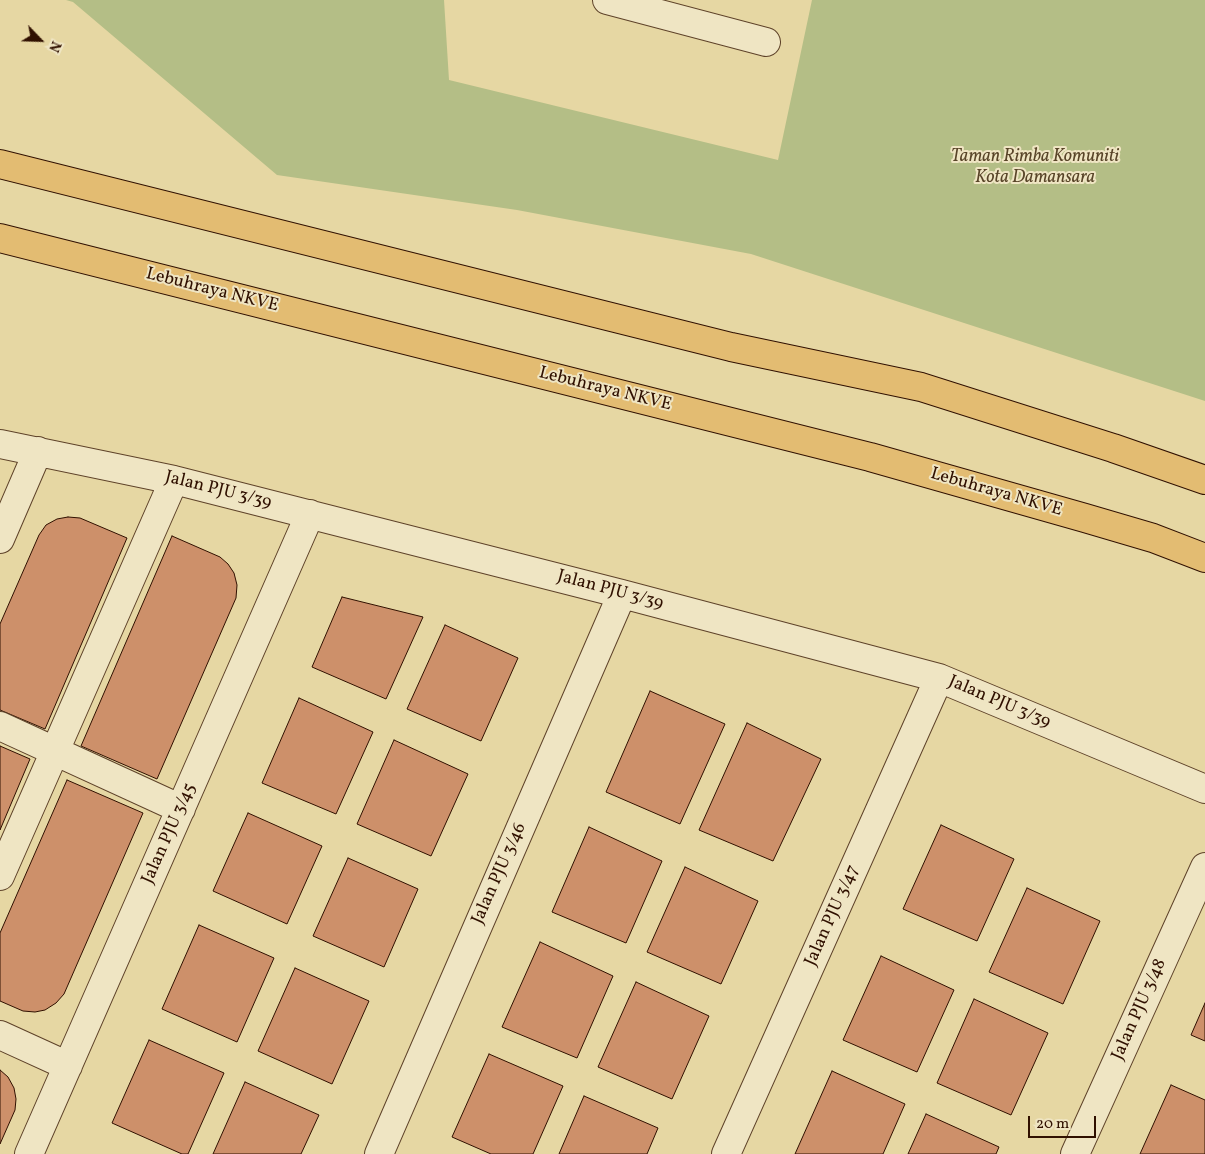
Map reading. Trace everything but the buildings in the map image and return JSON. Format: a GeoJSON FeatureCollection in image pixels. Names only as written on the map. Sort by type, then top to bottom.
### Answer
{"type":"FeatureCollection","features":[{"type":"Feature","properties":{"kind":"highway"},"geometry":{"type":"LineString","coordinates":[[0,164],[731,346],[921,387],[1114,448],[1205,480]]}},
{"type":"Feature","properties":{"kind":"highway","name":"Lebuhraya NKVE"},"geometry":{"type":"LineString","coordinates":[[0,238],[870,457],[1153,538],[1205,558]]}},
{"type":"Feature","properties":{"kind":"street"},"geometry":{"type":"LineString","coordinates":[[607,0],[766,42]]}},
{"type":"Feature","properties":{"kind":"street","name":"Jalan PJU 3/39"},"geometry":{"type":"LineString","coordinates":[[0,444],[174,480],[622,594],[939,678],[1205,789]]}},
{"type":"Feature","properties":{"kind":"street"},"geometry":{"type":"LineString","coordinates":[[0,539],[38,451]]}},
{"type":"Feature","properties":{"kind":"street"},"geometry":{"type":"LineString","coordinates":[[0,876],[174,480]]}},
{"type":"Feature","properties":{"kind":"street","name":"Jalan PJU 3/45"},"geometry":{"type":"LineString","coordinates":[[30,1154],[310,514]]}},
{"type":"Feature","properties":{"kind":"street","name":"Jalan PJU 3/46"},"geometry":{"type":"LineString","coordinates":[[378,1154],[622,594]]}},
{"type":"Feature","properties":{"kind":"street","name":"Jalan PJU 3/47"},"geometry":{"type":"LineString","coordinates":[[726,1154],[939,678]]}},
{"type":"Feature","properties":{"kind":"street"},"geometry":{"type":"LineString","coordinates":[[0,726],[180,809]]}},
{"type":"Feature","properties":{"kind":"street","name":"Jalan PJU 3/48"},"geometry":{"type":"LineString","coordinates":[[1075,1154],[1205,867]]}},
{"type":"Feature","properties":{"kind":"street"},"geometry":{"type":"LineString","coordinates":[[0,1035],[68,1066]]}},
{"type":"Feature","properties":{"kind":"green space","name":"Taman Rimba Komuniti Kota Damansara"},"geometry":{"type":"Polygon","coordinates":[[[66,0],[444,0],[449,80],[778,160],[812,0],[1205,0],[1205,401],[751,254],[517,210],[277,175],[73,2],[66,0]]]}}]}
